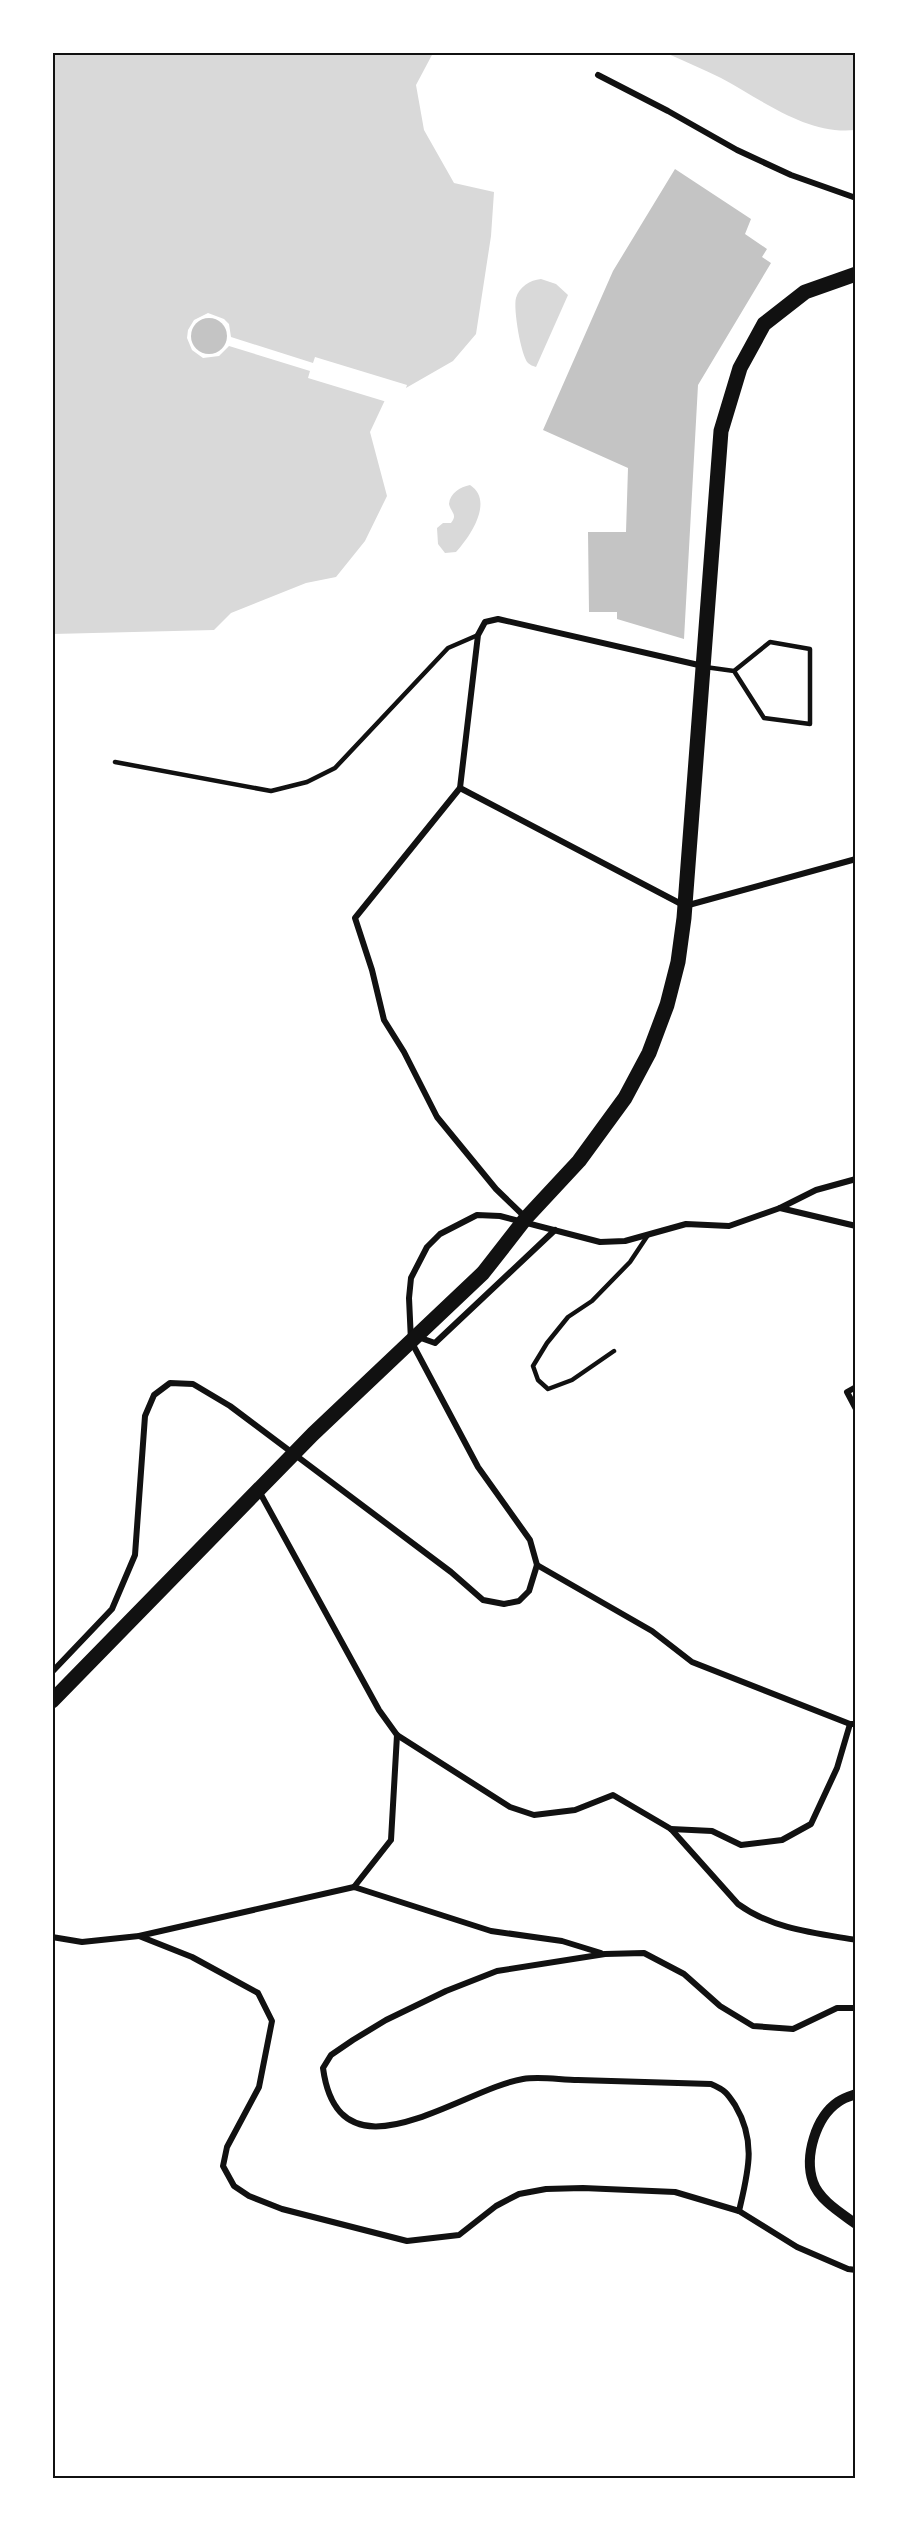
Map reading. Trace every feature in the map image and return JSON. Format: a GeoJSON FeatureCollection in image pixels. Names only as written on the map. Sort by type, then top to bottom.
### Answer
{"type":"FeatureCollection","features":[{"type":"Feature","properties":{"kind":"main road"},"geometry":{"type":"LineString","coordinates":[[52,1701],[300,1448],[483,1273],[526,1218],[579,1161],[625,1098],[649,1053],[667,1005],[678,962],[685,906],[721,431],[740,368],[764,324],[805,292],[855,274]]}},
{"type":"Feature","properties":{"kind":"street"},"geometry":{"type":"LineString","coordinates":[[598,75],[737,150],[791,175],[855,198]]}},
{"type":"Feature","properties":{"kind":"street"},"geometry":{"type":"LineString","coordinates":[[526,1218],[496,1189],[437,1117],[384,1020],[372,970],[355,918],[460,788],[478,635],[484,622],[498,619],[703,666]]}},
{"type":"Feature","properties":{"kind":"street"},"geometry":{"type":"LineString","coordinates":[[460,788],[685,906],[855,859]]}},
{"type":"Feature","properties":{"kind":"street"},"geometry":{"type":"LineString","coordinates":[[52,1672],[112,1609],[135,1555],[145,1416],[154,1395],[170,1383],[193,1384],[230,1406],[451,1572],[483,1600],[504,1604],[519,1601],[529,1591],[537,1565],[530,1540],[478,1467],[414,1339],[409,1298],[411,1278],[427,1247],[440,1234],[477,1215],[500,1216],[600,1242],[625,1241],[686,1224],[729,1226],[780,1208],[816,1190],[855,1179]]}},
{"type":"Feature","properties":{"kind":"street"},"geometry":{"type":"LineString","coordinates":[[780,1208],[855,1226]]}},
{"type":"Feature","properties":{"kind":"street"},"geometry":{"type":"LineString","coordinates":[[414,1339],[435,1343],[555,1230]]}},
{"type":"Feature","properties":{"kind":"street"},"geometry":{"type":"LineString","coordinates":[[855,1387],[847,1392],[855,1409]]}},
{"type":"Feature","properties":{"kind":"street"},"geometry":{"type":"LineString","coordinates":[[260,1491],[379,1710],[397,1735],[510,1807],[534,1815],[575,1810],[613,1795],[671,1829],[738,1904],[750,1913],[786,1928],[855,1940]]}},
{"type":"Feature","properties":{"kind":"street"},"geometry":{"type":"LineString","coordinates":[[537,1565],[652,1631],[692,1662],[853,1724],[837,1768],[811,1824],[782,1840],[741,1845],[712,1831],[671,1829]]}},
{"type":"Feature","properties":{"kind":"street"},"geometry":{"type":"LineString","coordinates":[[354,1887],[391,1840],[397,1735]]}},
{"type":"Feature","properties":{"kind":"street"},"geometry":{"type":"LineString","coordinates":[[52,1937],[82,1942],[139,1936],[354,1887],[491,1931],[562,1941],[604,1954]]}},
{"type":"Feature","properties":{"kind":"street"},"geometry":{"type":"LineString","coordinates":[[139,1936],[192,1957],[258,1993],[272,2021],[259,2087],[227,2147],[223,2166],[234,2186],[249,2196],[282,2209],[407,2241],[459,2235],[496,2206],[519,2194],[546,2189],[645,2189],[675,2192],[739,2211],[797,2247],[855,2270]]}},
{"type":"Feature","properties":{"kind":"street"},"geometry":{"type":"LineString","coordinates":[[739,2211],[747,2175],[748,2133],[725,2090],[711,2084],[523,2079],[441,2108],[414,2121],[378,2128],[349,2120],[329,2097],[323,2068],[331,2055],[386,2020],[446,1991],[497,1971],[604,1954],[644,1953],[684,1974],[720,2006],[753,2026],[794,2029],[837,2008],[855,2008]]}},
{"type":"Feature","properties":{"kind":"street"},"geometry":{"type":"LineString","coordinates":[[855,2094],[839,2101],[823,2118],[814,2140],[811,2159],[813,2181],[819,2194],[855,2224]]}},
{"type":"Feature","properties":{"kind":"lane"},"geometry":{"type":"LineString","coordinates":[[115,762],[271,791],[307,782],[335,768],[448,648],[478,635]]}},
{"type":"Feature","properties":{"kind":"lane"},"geometry":{"type":"LineString","coordinates":[[703,666],[734,671],[770,642],[810,649],[810,724],[764,718],[734,671]]}},
{"type":"Feature","properties":{"kind":"lane"},"geometry":{"type":"LineString","coordinates":[[614,1351],[572,1380],[548,1389],[537,1380],[533,1366],[547,1343],[568,1317],[592,1301],[630,1262],[648,1235]]}},
{"type":"Feature","properties":{"kind":"shaded area"},"geometry":{"type":"Polygon","coordinates":[[[53,53],[433,53],[416,85],[424,130],[454,183],[494,192],[491,236],[476,334],[453,361],[385,400],[370,432],[387,496],[365,541],[336,577],[306,583],[231,613],[214,630],[53,634],[53,53]]]}},
{"type":"Feature","properties":{"kind":"shaded area"},"geometry":{"type":"Polygon","coordinates":[[[666,53],[855,53],[855,130],[837,130],[802,122],[721,78],[666,53]]]}},
{"type":"Feature","properties":{"kind":"shaded area"},"geometry":{"type":"Polygon","coordinates":[[[541,279],[556,284],[568,295],[536,367],[525,359],[518,332],[515,303],[522,287],[541,279]]]}},
{"type":"Feature","properties":{"kind":"shaded area"},"geometry":{"type":"Polygon","coordinates":[[[470,485],[477,492],[480,500],[477,519],[473,529],[456,552],[445,553],[438,544],[437,528],[443,523],[451,523],[454,515],[449,504],[451,497],[459,489],[470,485]]]}},
{"type":"Feature","properties":{"kind":"pier"},"geometry":{"type":"Polygon","coordinates":[[[208,313],[224,319],[229,324],[231,337],[313,363],[315,357],[407,385],[405,391],[387,402],[308,378],[310,371],[229,346],[219,356],[203,358],[192,350],[187,338],[188,330],[194,320],[208,313]]]}},
{"type":"Feature","properties":{"kind":"building"},"geometry":{"type":"Polygon","coordinates":[[[675,169],[751,219],[745,234],[767,249],[762,257],[771,263],[698,385],[684,639],[617,619],[617,612],[589,612],[588,532],[626,532],[628,468],[543,430],[613,271],[675,169]]]}},
{"type":"Feature","properties":{"kind":"building"},"geometry":{"type":"Polygon","coordinates":[[[209,318],[222,323],[227,336],[222,349],[209,354],[196,349],[191,336],[196,323],[209,318]]]}}]}
